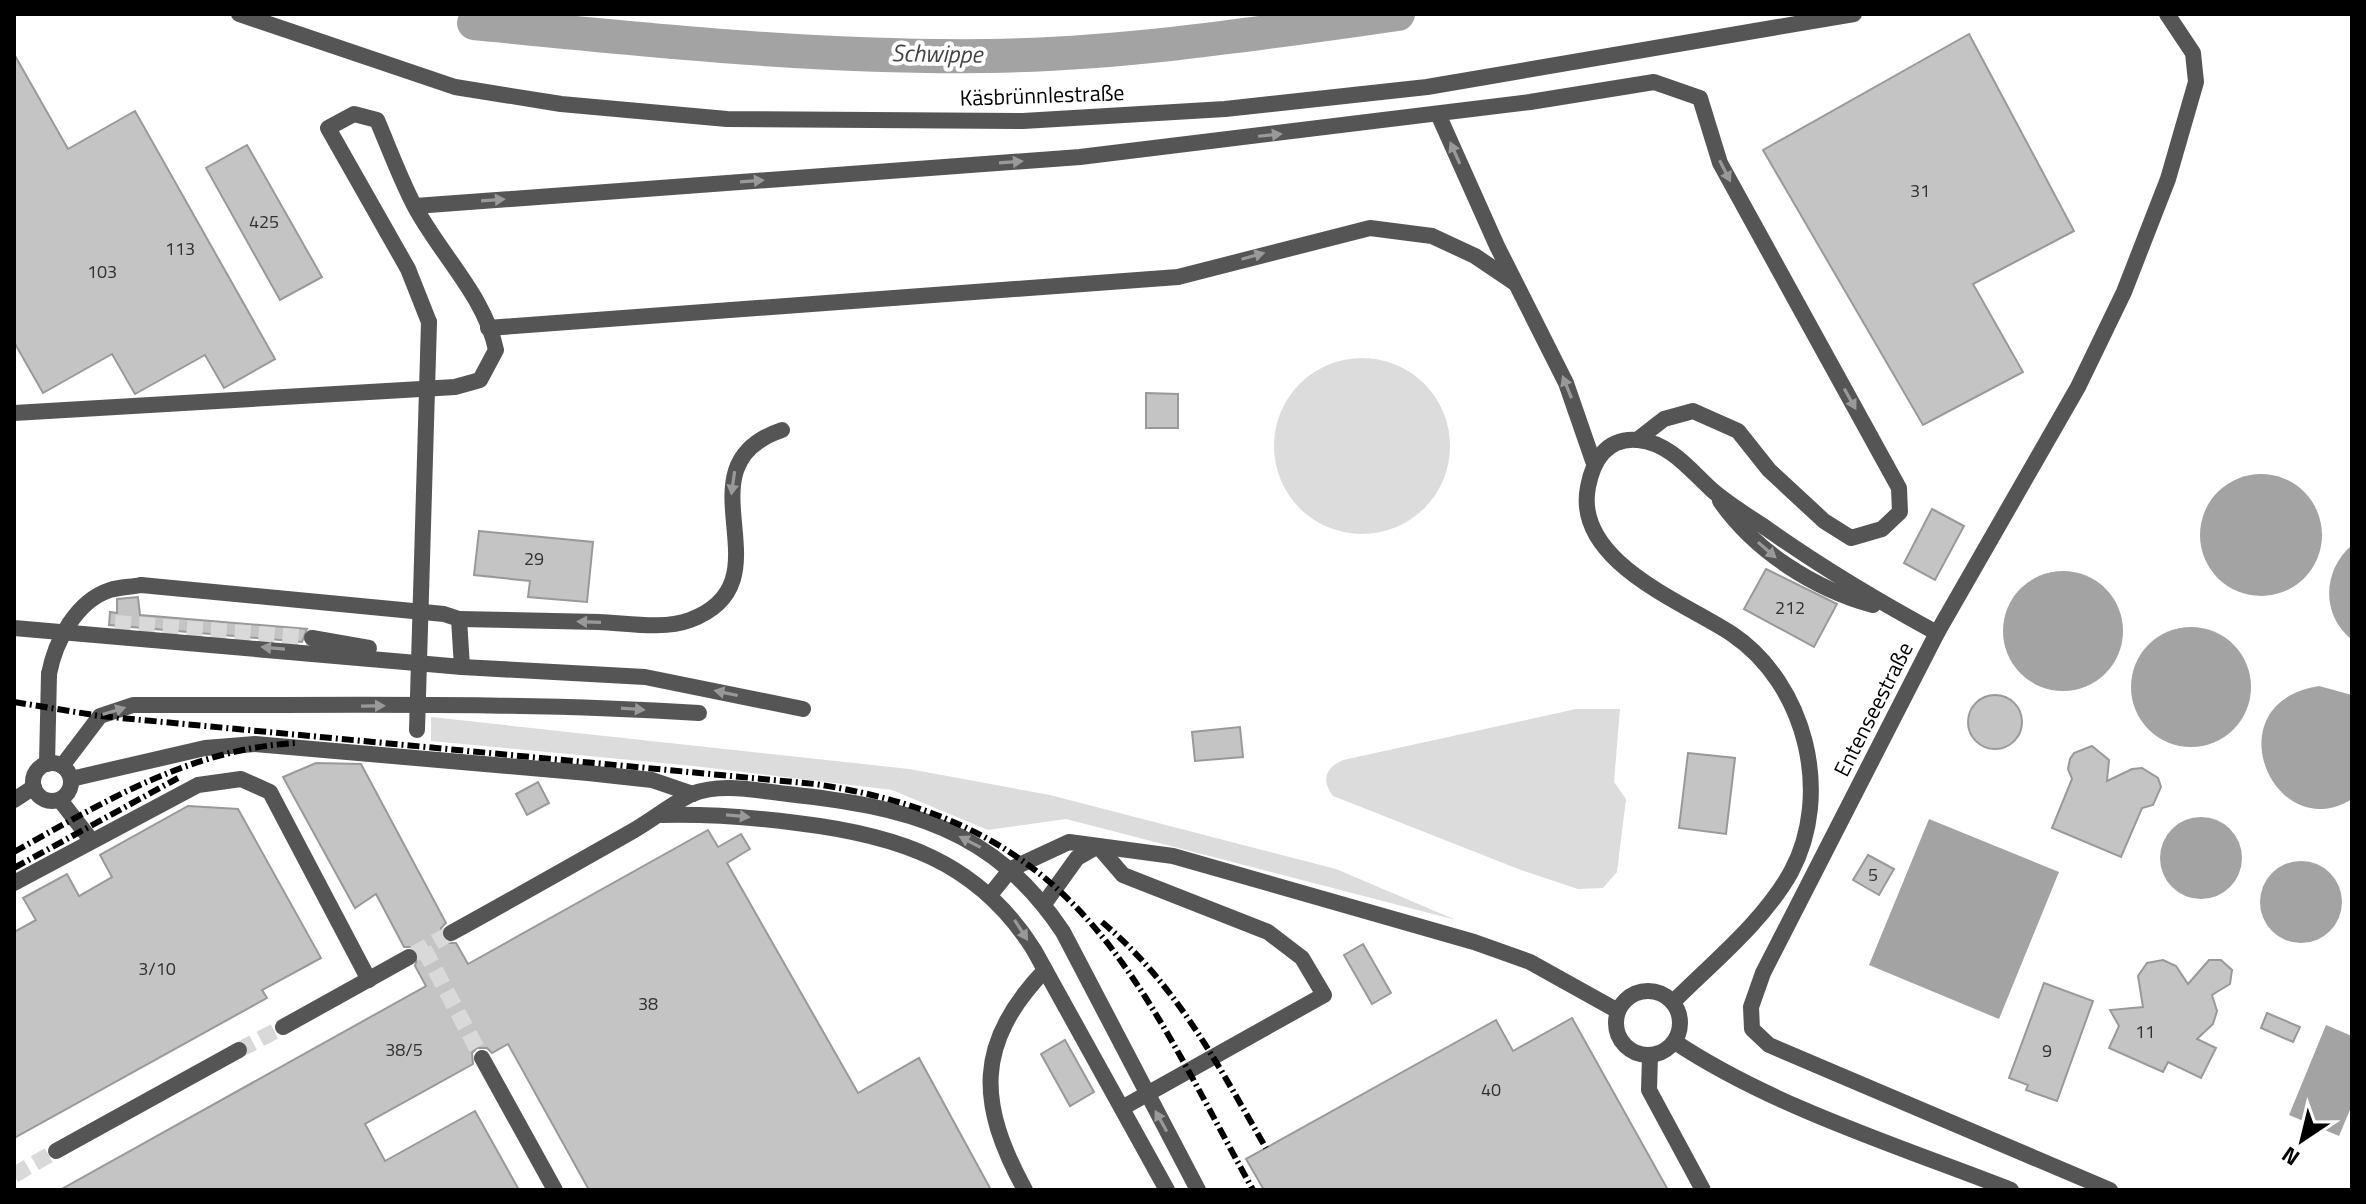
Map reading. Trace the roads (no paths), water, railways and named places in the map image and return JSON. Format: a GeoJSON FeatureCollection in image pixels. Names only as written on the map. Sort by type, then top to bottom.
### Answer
{"type":"FeatureCollection","features":[{"type":"Feature","properties":{"kind":"street","name":"Käsbrünnlestraße"},"geometry":{"type":"LineString","coordinates":[[239,14],[455,87],[561,104],[727,119],[1007,121],[1225,109],[1427,87],[1854,14]]}},
{"type":"Feature","properties":{"kind":"street","name":"Entenseestraße"},"geometry":{"type":"LineString","coordinates":[[2110,1190],[1769,1045],[1752,1029],[1751,1007],[1763,973],[1930,630],[2078,387],[2124,292],[2168,179],[2196,82],[2193,53],[2167,14]]}},
{"type":"Feature","properties":{"kind":"street"},"geometry":{"type":"LineString","coordinates":[[415,206],[1080,157],[1438,114],[1654,82],[1700,98],[1720,163],[1899,488],[1900,512],[1882,529],[1851,538],[1824,521],[1791,491],[1738,431],[1693,411],[1664,419],[1637,440],[1609,446],[1593,461]]}},
{"type":"Feature","properties":{"kind":"street"},"geometry":{"type":"LineString","coordinates":[[14,413],[455,387],[480,380],[496,350],[488,328],[459,273],[415,206],[377,120],[354,114],[328,128],[408,269],[429,322],[417,730],[416,757]]}},
{"type":"Feature","properties":{"kind":"street"},"geometry":{"type":"LineString","coordinates":[[1438,114],[1515,283],[1566,383],[1593,461],[1586,496],[1592,522],[1611,554],[1642,582],[1733,635],[1767,668],[1786,695],[1806,740],[1811,777],[1807,834],[1791,871],[1742,934],[1673,1002]]}},
{"type":"Feature","properties":{"kind":"street"},"geometry":{"type":"LineString","coordinates":[[488,328],[1178,277],[1370,228],[1432,236],[1475,256],[1515,283]]}},
{"type":"Feature","properties":{"kind":"street"},"geometry":{"type":"LineString","coordinates":[[60,800],[69,792],[60,770],[49,674],[52,654],[82,608],[109,590],[141,585],[429,613],[459,619],[655,624],[689,620],[720,602],[735,576],[733,472],[760,437],[782,430]]}},
{"type":"Feature","properties":{"kind":"street"},"geometry":{"type":"LineString","coordinates":[[1637,440],[1668,449],[1715,493],[1735,522],[1780,561],[1846,597],[1894,610],[1930,630]]}},
{"type":"Feature","properties":{"kind":"street"},"geometry":{"type":"LineString","coordinates":[[459,619],[462,667]]}},
{"type":"Feature","properties":{"kind":"street"},"geometry":{"type":"LineString","coordinates":[[14,628],[462,667],[645,677],[803,709]]}},
{"type":"Feature","properties":{"kind":"street"},"geometry":{"type":"LineString","coordinates":[[312,638],[368,648],[392,659]]}},
{"type":"Feature","properties":{"kind":"street"},"geometry":{"type":"LineString","coordinates":[[60,770],[100,716],[133,705],[381,706],[452,702],[699,713]]}},
{"type":"Feature","properties":{"kind":"street"},"geometry":{"type":"LineString","coordinates":[[91,840],[60,800],[41,798],[34,787],[37,770],[60,770],[243,745],[416,757],[652,780],[693,794],[740,789],[868,803],[910,813],[984,849],[1011,869],[1044,904],[1063,932],[1198,1190]]}},
{"type":"Feature","properties":{"kind":"street"},"geometry":{"type":"LineString","coordinates":[[14,883],[198,785],[241,779],[270,792],[369,980]]}},
{"type":"Feature","properties":{"kind":"street"},"geometry":{"type":"LineString","coordinates":[[14,800],[34,787]]}},
{"type":"Feature","properties":{"kind":"street"},"geometry":{"type":"LineString","coordinates":[[451,933],[693,794]]}},
{"type":"Feature","properties":{"kind":"street"},"geometry":{"type":"LineString","coordinates":[[661,815],[709,814],[760,818],[882,837],[928,853],[990,895],[1014,919],[1045,970],[1167,1190]]}},
{"type":"Feature","properties":{"kind":"street"},"geometry":{"type":"LineString","coordinates":[[990,895],[1011,869],[1069,842],[1173,856],[1474,942],[1530,962],[1618,1011]]}},
{"type":"Feature","properties":{"kind":"street"},"geometry":{"type":"LineString","coordinates":[[1044,904],[1077,858],[1098,846]]}},
{"type":"Feature","properties":{"kind":"street"},"geometry":{"type":"LineString","coordinates":[[1098,846],[1123,875],[1268,932],[1302,958],[1324,995],[1122,1108]]}},
{"type":"Feature","properties":{"kind":"street"},"geometry":{"type":"LineString","coordinates":[[283,1027],[409,957]]}},
{"type":"Feature","properties":{"kind":"street"},"geometry":{"type":"LineString","coordinates":[[1025,1190],[996,1130],[991,1100],[996,1041],[1018,999],[1045,970]]}},
{"type":"Feature","properties":{"kind":"street"},"geometry":{"type":"LineString","coordinates":[[1643,991],[1665,995],[1673,1002],[1681,1022],[1675,1042],[1660,1054],[1650,1056],[1629,1050],[1617,1032],[1618,1011],[1624,1001],[1643,991]]}},
{"type":"Feature","properties":{"kind":"street"},"geometry":{"type":"LineString","coordinates":[[1675,1042],[1732,1076],[2011,1190]]}},
{"type":"Feature","properties":{"kind":"street"},"geometry":{"type":"LineString","coordinates":[[56,1151],[239,1050]]}},
{"type":"Feature","properties":{"kind":"street"},"geometry":{"type":"LineString","coordinates":[[1650,1056],[1649,1090],[1703,1190]]}},
{"type":"Feature","properties":{"kind":"street"},"geometry":{"type":"LineString","coordinates":[[482,1058],[555,1190]]}},
{"type":"Feature","properties":{"kind":"waterway","name":"Schwippe"},"geometry":{"type":"LineString","coordinates":[[474,23],[795,51],[988,56],[1143,47],[1398,14]]}},
{"type":"Feature","properties":{"kind":"tunnel"},"geometry":{"type":"LineString","coordinates":[[115,623],[312,638]]}},
{"type":"Feature","properties":{"kind":"tunnel"},"geometry":{"type":"LineString","coordinates":[[414,954],[451,933]]}},
{"type":"Feature","properties":{"kind":"tunnel"},"geometry":{"type":"LineString","coordinates":[[424,949],[482,1058]]}},
{"type":"Feature","properties":{"kind":"tunnel"},"geometry":{"type":"LineString","coordinates":[[239,1050],[283,1027]]}},
{"type":"Feature","properties":{"kind":"tunnel"},"geometry":{"type":"LineString","coordinates":[[14,1175],[56,1151]]}},
{"type":"Feature","properties":{"kind":"railway"},"geometry":{"type":"LineString","coordinates":[[14,702],[100,716],[815,784],[906,804],[980,834],[1040,874],[1090,922],[1133,979],[1173,1043],[1253,1190]]}},
{"type":"Feature","properties":{"kind":"railway"},"geometry":{"type":"LineString","coordinates":[[14,852],[115,797],[184,767],[257,747],[296,743]]}},
{"type":"Feature","properties":{"kind":"railway"},"geometry":{"type":"LineString","coordinates":[[14,868],[178,778]]}},
{"type":"Feature","properties":{"kind":"railway"},"geometry":{"type":"LineString","coordinates":[[1102,922],[1153,972],[1174,999],[1213,1056],[1266,1148]]}}]}
